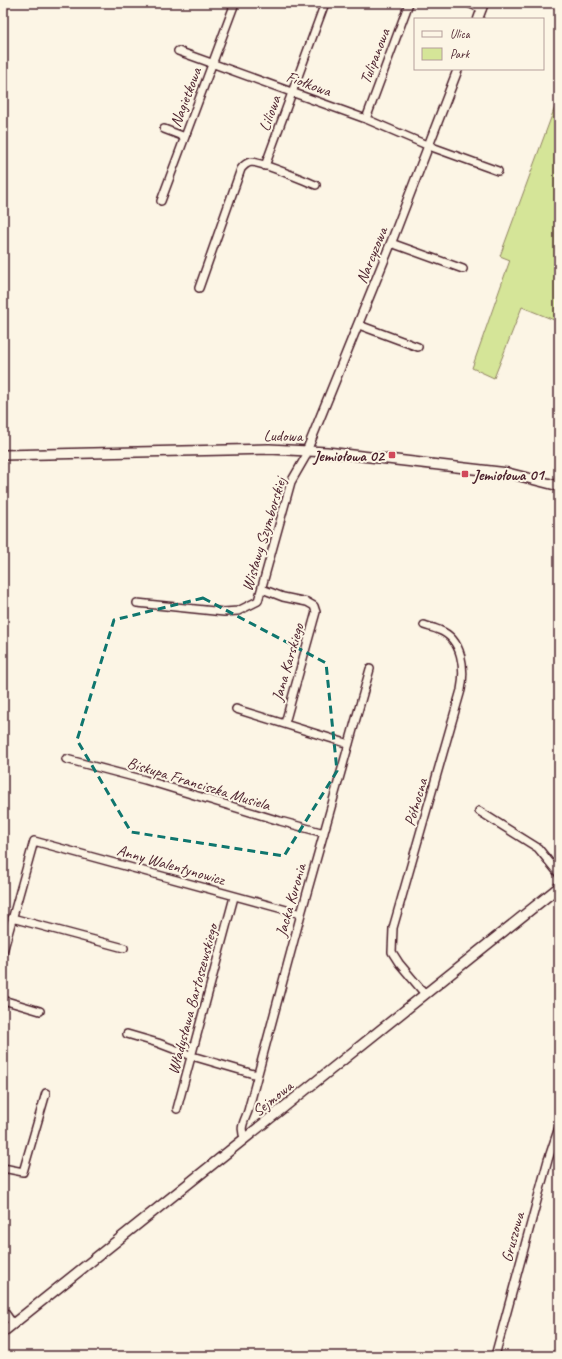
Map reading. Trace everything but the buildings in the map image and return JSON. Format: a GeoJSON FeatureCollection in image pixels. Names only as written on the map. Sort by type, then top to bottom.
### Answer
{"type":"FeatureCollection","features":[{"type":"Feature","properties":{"kind":"main road","name":"Ludowa"},"geometry":{"type":"LineString","coordinates":[[3,456],[269,449],[307,450],[508,473],[559,486]]}},
{"type":"Feature","properties":{"kind":"main road","name":"Sejmowa"},"geometry":{"type":"LineString","coordinates":[[3,1332],[559,887]]}},
{"type":"Feature","properties":{"kind":"street","name":"Nagietkowa"},"geometry":{"type":"LineString","coordinates":[[161,201],[235,3]]}},
{"type":"Feature","properties":{"kind":"street","name":"Liliowa"},"geometry":{"type":"LineString","coordinates":[[265,166],[325,3]]}},
{"type":"Feature","properties":{"kind":"street","name":"Tulipanowa"},"geometry":{"type":"LineString","coordinates":[[366,119],[409,3]]}},
{"type":"Feature","properties":{"kind":"street"},"geometry":{"type":"LineString","coordinates":[[468,3],[483,6],[478,18]]}},
{"type":"Feature","properties":{"kind":"street","name":"Fiołkowa"},"geometry":{"type":"LineString","coordinates":[[178,51],[366,119],[429,146],[498,172]]}},
{"type":"Feature","properties":{"kind":"street","name":"Narcyzowa"},"geometry":{"type":"LineString","coordinates":[[307,450],[359,325],[458,70]]}},
{"type":"Feature","properties":{"kind":"street"},"geometry":{"type":"LineString","coordinates":[[164,129],[185,137]]}},
{"type":"Feature","properties":{"kind":"street"},"geometry":{"type":"LineString","coordinates":[[199,288],[241,169],[246,163],[253,162],[316,184]]}},
{"type":"Feature","properties":{"kind":"street"},"geometry":{"type":"LineString","coordinates":[[391,243],[464,269]]}},
{"type":"Feature","properties":{"kind":"street"},"geometry":{"type":"LineString","coordinates":[[359,325],[418,347]]}},
{"type":"Feature","properties":{"kind":"street","name":"Wisławy Szymborskiej"},"geometry":{"type":"LineString","coordinates":[[137,603],[232,612],[258,601],[291,482],[302,464],[307,450]]}},
{"type":"Feature","properties":{"kind":"street","name":"Jana Karskiego"},"geometry":{"type":"LineString","coordinates":[[262,589],[283,597],[307,602],[316,608],[285,723]]}},
{"type":"Feature","properties":{"kind":"street","name":"Północna"},"geometry":{"type":"LineString","coordinates":[[424,625],[440,630],[452,640],[462,659],[463,670],[461,690],[394,928],[392,952],[398,963],[425,994]]}},
{"type":"Feature","properties":{"kind":"street","name":"Jacka Kuronia"},"geometry":{"type":"LineString","coordinates":[[245,1139],[241,1129],[248,1111],[301,914],[370,669]]}},
{"type":"Feature","properties":{"kind":"street"},"geometry":{"type":"LineString","coordinates":[[236,709],[349,744]]}},
{"type":"Feature","properties":{"kind":"street","name":"Biskupa Franciszka Musiela"},"geometry":{"type":"LineString","coordinates":[[66,759],[152,782],[324,833]]}},
{"type":"Feature","properties":{"kind":"street"},"geometry":{"type":"LineString","coordinates":[[479,811],[538,848],[559,874]]}},
{"type":"Feature","properties":{"kind":"street","name":"Anny Walentynowicz"},"geometry":{"type":"LineString","coordinates":[[12,918],[34,841],[234,897],[301,914]]}},
{"type":"Feature","properties":{"kind":"street","name":"Władysława Bartoszewskiego"},"geometry":{"type":"LineString","coordinates":[[177,1109],[234,897]]}},
{"type":"Feature","properties":{"kind":"street"},"geometry":{"type":"LineString","coordinates":[[3,952],[12,918],[124,948]]}},
{"type":"Feature","properties":{"kind":"street"},"geometry":{"type":"LineString","coordinates":[[3,1000],[40,1010]]}},
{"type":"Feature","properties":{"kind":"street"},"geometry":{"type":"LineString","coordinates":[[127,1034],[158,1043],[192,1056],[257,1075]]}},
{"type":"Feature","properties":{"kind":"street"},"geometry":{"type":"LineString","coordinates":[[3,1168],[24,1172],[46,1093]]}},
{"type":"Feature","properties":{"kind":"street","name":"Gruszowa"},"geometry":{"type":"LineString","coordinates":[[495,1356],[548,1160],[559,1127]]}},
{"type":"Feature","properties":{"kind":"street"},"geometry":{"type":"LineString","coordinates":[[3,1310],[13,1324]]}},
{"type":"Feature","properties":{"kind":"highlighted area"},"geometry":{"type":"Polygon","coordinates":[[[203,598],[326,663],[337,771],[284,856],[131,832],[77,740],[114,620],[203,598]]]}},
{"type":"Feature","properties":{"kind":"green space"},"geometry":{"type":"Polygon","coordinates":[[[559,96],[559,322],[522,307],[494,378],[472,368],[510,260],[500,256],[559,96]]]}},
{"type":"Feature","properties":{"kind":"place","name":"Jemiołowa 02"},"geometry":{"type":"Point","coordinates":[392,455]}},
{"type":"Feature","properties":{"kind":"place","name":"Jemiołowa 01"},"geometry":{"type":"Point","coordinates":[465,474]}}]}
